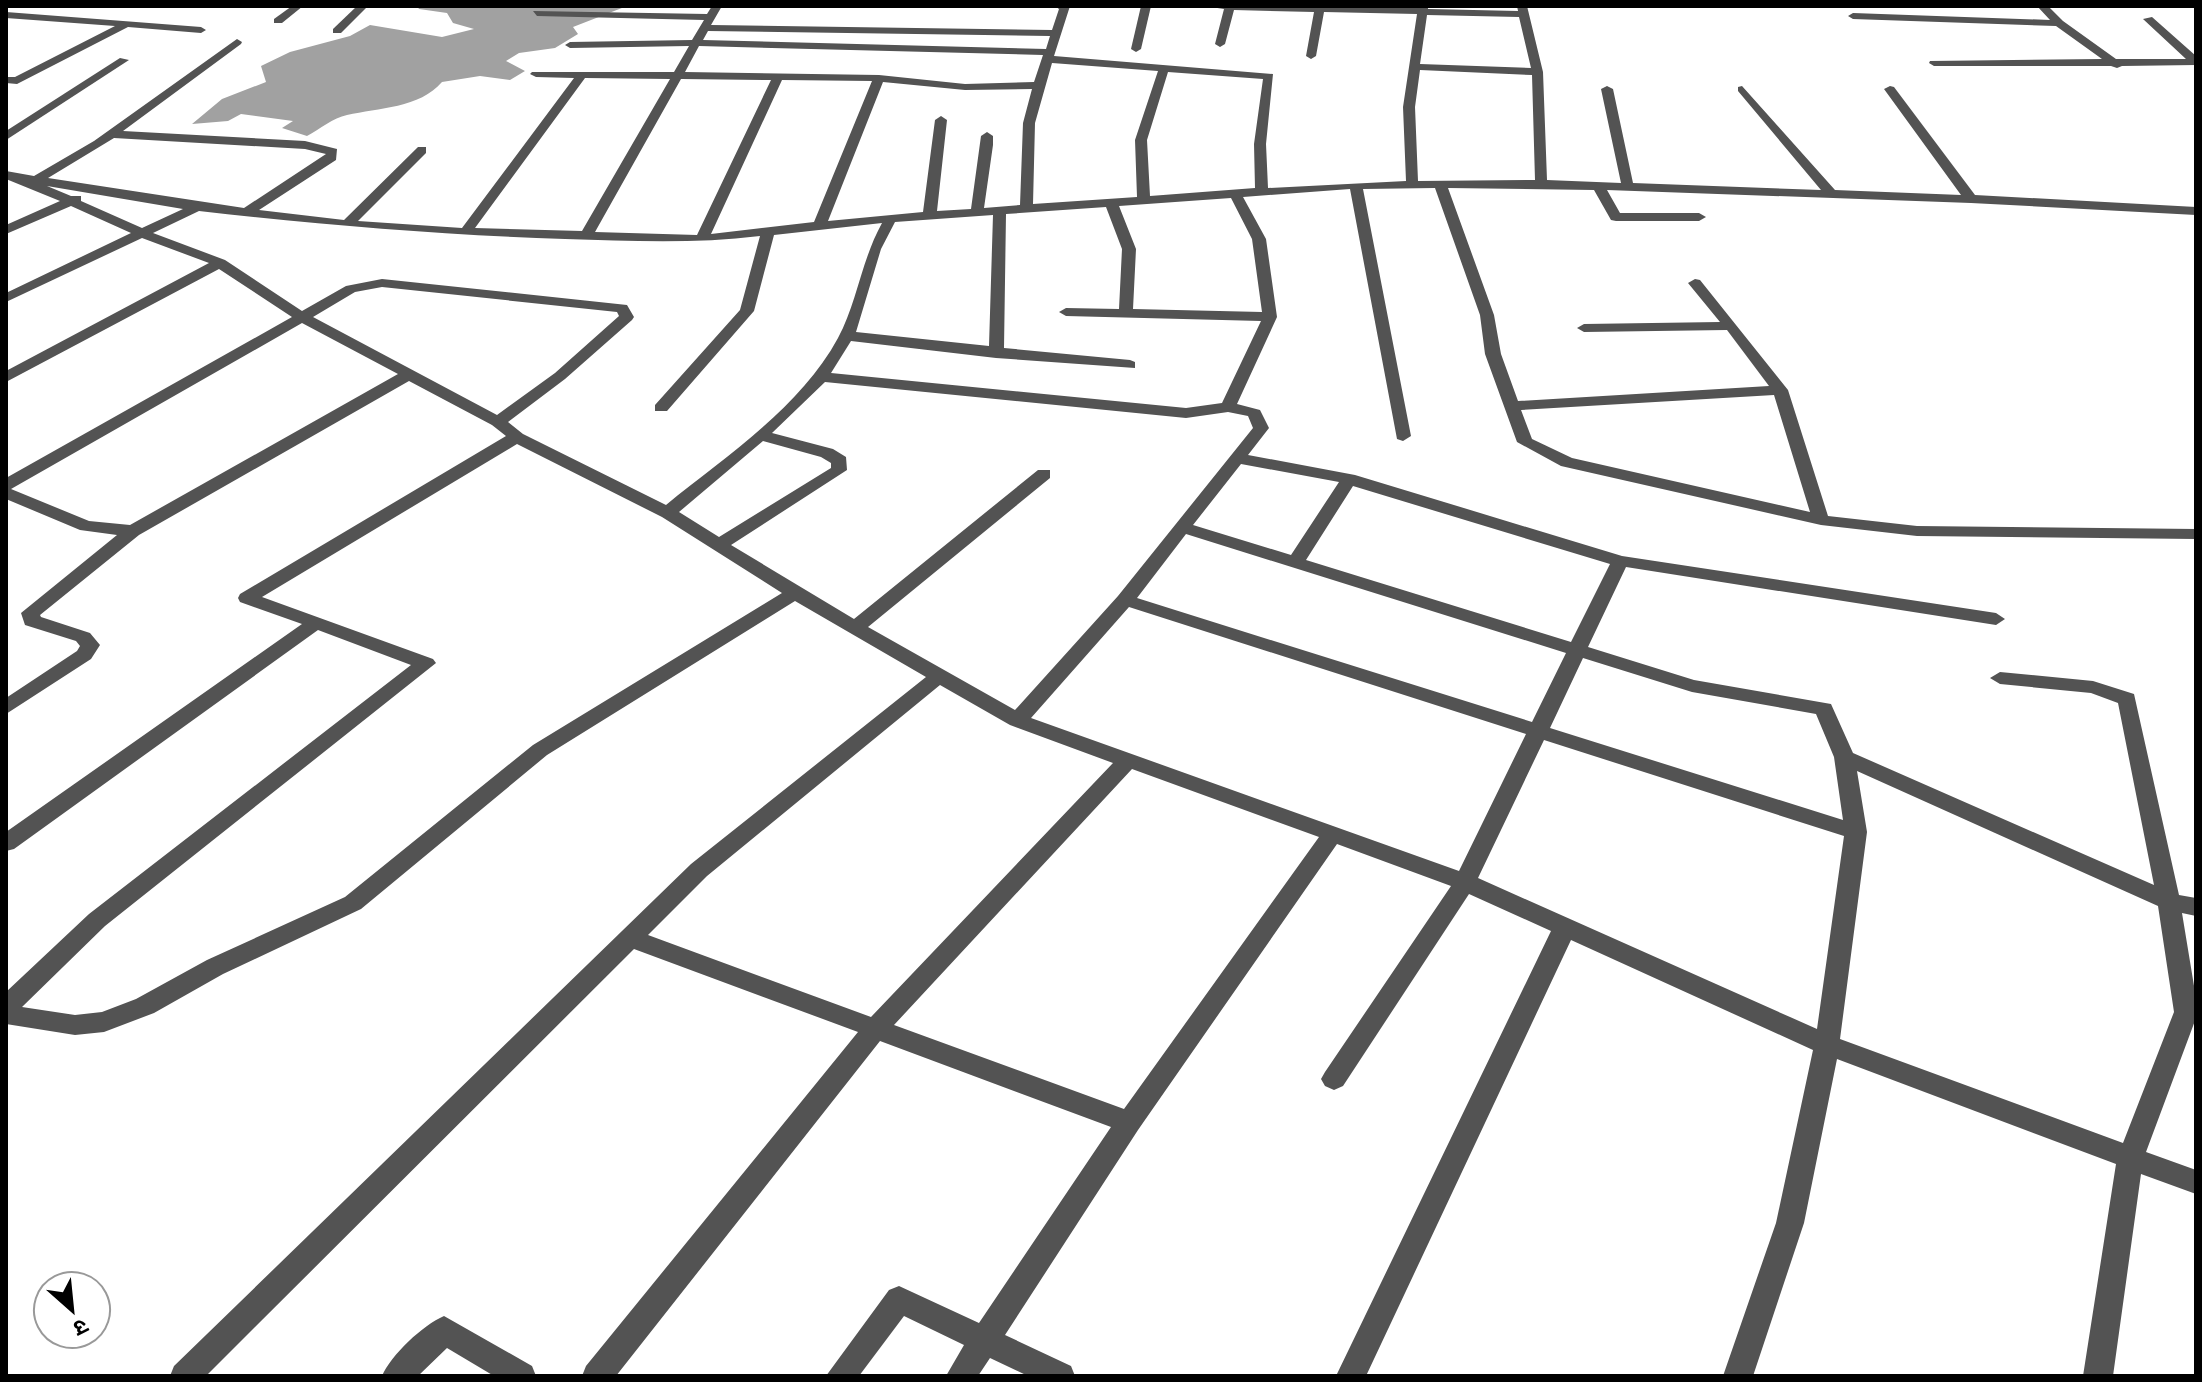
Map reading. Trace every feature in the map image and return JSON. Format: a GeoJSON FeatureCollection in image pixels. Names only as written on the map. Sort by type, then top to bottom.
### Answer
{"type":"FeatureCollection","features":[{"type":"Feature","properties":{"kind":"street"},"geometry":{"type":"LineString","coordinates":[[6,15],[30,6]]}},
{"type":"Feature","properties":{"kind":"street"},"geometry":{"type":"LineString","coordinates":[[278,21],[298,6]]}},
{"type":"Feature","properties":{"kind":"street"},"geometry":{"type":"LineString","coordinates":[[337,31],[363,6]]}},
{"type":"Feature","properties":{"kind":"street"},"geometry":{"type":"LineString","coordinates":[[586,236],[717,6]]}},
{"type":"Feature","properties":{"kind":"street"},"geometry":{"type":"LineString","coordinates":[[1026,211],[1029,123],[1053,33],[1065,6],[1060,6]]}},
{"type":"Feature","properties":{"kind":"street"},"geometry":{"type":"LineString","coordinates":[[1136,49],[1146,6]]}},
{"type":"Feature","properties":{"kind":"street"},"geometry":{"type":"LineString","coordinates":[[1209,6],[1522,10],[1537,72],[1541,184]]}},
{"type":"Feature","properties":{"kind":"street"},"geometry":{"type":"LineString","coordinates":[[1220,44],[1230,6]]}},
{"type":"Feature","properties":{"kind":"street"},"geometry":{"type":"LineString","coordinates":[[2042,6],[2059,23],[2117,65]]}},
{"type":"Feature","properties":{"kind":"street"},"geometry":{"type":"LineString","coordinates":[[1311,56],[1320,7]]}},
{"type":"Feature","properties":{"kind":"street"},"geometry":{"type":"LineString","coordinates":[[1412,185],[1409,107],[1424,8]]}},
{"type":"Feature","properties":{"kind":"street"},"geometry":{"type":"LineString","coordinates":[[537,13],[708,23],[1053,33]]}},
{"type":"Feature","properties":{"kind":"street"},"geometry":{"type":"LineString","coordinates":[[6,15],[201,30]]}},
{"type":"Feature","properties":{"kind":"street"},"geometry":{"type":"LineString","coordinates":[[1853,16],[2059,23]]}},
{"type":"Feature","properties":{"kind":"street"},"geometry":{"type":"LineString","coordinates":[[1934,63],[2117,65],[2196,62],[2148,19]]}},
{"type":"Feature","properties":{"kind":"street"},"geometry":{"type":"LineString","coordinates":[[6,80],[17,81],[124,26]]}},
{"type":"Feature","properties":{"kind":"street"},"geometry":{"type":"LineString","coordinates":[[21,177],[112,134],[237,42]]}},
{"type":"Feature","properties":{"kind":"street"},"geometry":{"type":"LineString","coordinates":[[570,45],[697,43],[1047,56],[1269,76],[1260,144],[1262,192]]}},
{"type":"Feature","properties":{"kind":"street"},"geometry":{"type":"LineString","coordinates":[[6,136],[124,60]]}},
{"type":"Feature","properties":{"kind":"street"},"geometry":{"type":"LineString","coordinates":[[1416,67],[1537,72]]}},
{"type":"Feature","properties":{"kind":"street"},"geometry":{"type":"LineString","coordinates":[[1144,200],[1141,140],[1164,68]]}},
{"type":"Feature","properties":{"kind":"street"},"geometry":{"type":"LineString","coordinates":[[536,74],[879,78],[965,87],[1039,85]]}},
{"type":"Feature","properties":{"kind":"street"},"geometry":{"type":"LineString","coordinates":[[466,232],[582,74]]}},
{"type":"Feature","properties":{"kind":"street"},"geometry":{"type":"LineString","coordinates":[[702,239],[778,77]]}},
{"type":"Feature","properties":{"kind":"street"},"geometry":{"type":"LineString","coordinates":[[819,227],[879,78]]}},
{"type":"Feature","properties":{"kind":"street"},"geometry":{"type":"LineString","coordinates":[[1607,89],[1628,188]]}},
{"type":"Feature","properties":{"kind":"street"},"geometry":{"type":"LineString","coordinates":[[1742,89],[1831,194]]}},
{"type":"Feature","properties":{"kind":"street"},"geometry":{"type":"LineString","coordinates":[[1890,89],[1971,199]]}},
{"type":"Feature","properties":{"kind":"street"},"geometry":{"type":"LineString","coordinates":[[930,216],[941,120]]}},
{"type":"Feature","properties":{"kind":"street"},"geometry":{"type":"LineString","coordinates":[[112,134],[305,145],[333,152],[332,157],[317,169],[246,213]]}},
{"type":"Feature","properties":{"kind":"street"},"geometry":{"type":"LineString","coordinates":[[977,212],[981,175],[989,157],[987,136]]}},
{"type":"Feature","properties":{"kind":"street"},"geometry":{"type":"LineString","coordinates":[[347,224],[422,150]]}},
{"type":"Feature","properties":{"kind":"street"},"geometry":{"type":"LineString","coordinates":[[21,177],[197,207],[347,224],[466,232],[702,239],[977,212],[1112,205],[1356,185],[1441,187],[1541,184],[1971,199],[2196,211]]}},
{"type":"Feature","properties":{"kind":"street"},"geometry":{"type":"LineString","coordinates":[[21,177],[69,202],[220,263],[304,318],[498,422],[517,437],[668,513],[794,593],[1017,720],[1465,882],[1827,1045],[2196,1182]]}},
{"type":"Feature","properties":{"kind":"street"},"geometry":{"type":"LineString","coordinates":[[1356,185],[1403,436]]}},
{"type":"Feature","properties":{"kind":"street"},"geometry":{"type":"LineString","coordinates":[[1441,187],[1487,315],[1493,354],[1525,442],[1567,462],[1821,520],[1917,531],[2196,534]]}},
{"type":"Feature","properties":{"kind":"street"},"geometry":{"type":"LineString","coordinates":[[1599,187],[1616,217],[1699,217]]}},
{"type":"Feature","properties":{"kind":"street"},"geometry":{"type":"LineString","coordinates":[[6,230],[98,190]]}},
{"type":"Feature","properties":{"kind":"street"},"geometry":{"type":"LineString","coordinates":[[1228,407],[1270,317],[1259,239],[1235,194]]}},
{"type":"Feature","properties":{"kind":"street"},"geometry":{"type":"LineString","coordinates":[[1112,205],[1129,249],[1126,313]]}},
{"type":"Feature","properties":{"kind":"street"},"geometry":{"type":"LineString","coordinates":[[6,298],[197,207]]}},
{"type":"Feature","properties":{"kind":"street"},"geometry":{"type":"LineString","coordinates":[[996,353],[1000,211]]}},
{"type":"Feature","properties":{"kind":"street"},"geometry":{"type":"LineString","coordinates":[[668,513],[760,435],[821,377],[847,336],[874,249],[890,220]]}},
{"type":"Feature","properties":{"kind":"street"},"geometry":{"type":"LineString","coordinates":[[661,408],[747,311],[768,233]]}},
{"type":"Feature","properties":{"kind":"street"},"geometry":{"type":"LineString","coordinates":[[6,377],[220,263]]}},
{"type":"Feature","properties":{"kind":"street"},"geometry":{"type":"LineString","coordinates":[[6,485],[351,289],[382,283],[622,308],[627,317],[560,376],[498,422]]}},
{"type":"Feature","properties":{"kind":"street"},"geometry":{"type":"LineString","coordinates":[[1695,283],[1780,390],[1821,520]]}},
{"type":"Feature","properties":{"kind":"street"},"geometry":{"type":"LineString","coordinates":[[1066,312],[1270,317]]}},
{"type":"Feature","properties":{"kind":"street"},"geometry":{"type":"LineString","coordinates":[[1584,328],[1731,326]]}},
{"type":"Feature","properties":{"kind":"street"},"geometry":{"type":"LineString","coordinates":[[847,336],[1130,365]]}},
{"type":"Feature","properties":{"kind":"street"},"geometry":{"type":"LineString","coordinates":[[6,707],[84,655],[90,645],[83,637],[32,621],[30,613],[133,531],[410,374]]}},
{"type":"Feature","properties":{"kind":"street"},"geometry":{"type":"LineString","coordinates":[[821,377],[1186,413],[1228,407],[1254,413],[1261,428],[1125,600],[1017,720]]}},
{"type":"Feature","properties":{"kind":"street"},"geometry":{"type":"LineString","coordinates":[[1512,406],[1780,390]]}},
{"type":"Feature","properties":{"kind":"street"},"geometry":{"type":"LineString","coordinates":[[719,545],[839,470],[840,461],[827,453],[760,435]]}},
{"type":"Feature","properties":{"kind":"street"},"geometry":{"type":"LineString","coordinates":[[6,1007],[97,920],[426,663],[247,598],[517,437]]}},
{"type":"Feature","properties":{"kind":"street"},"geometry":{"type":"LineString","coordinates":[[1237,458],[1349,479],[1620,561],[1996,619]]}},
{"type":"Feature","properties":{"kind":"street"},"geometry":{"type":"LineString","coordinates":[[855,628],[1044,474]]}},
{"type":"Feature","properties":{"kind":"street"},"geometry":{"type":"LineString","coordinates":[[1296,562],[1349,479]]}},
{"type":"Feature","properties":{"kind":"street"},"geometry":{"type":"LineString","coordinates":[[6,493],[86,526],[133,531]]}},
{"type":"Feature","properties":{"kind":"street"},"geometry":{"type":"LineString","coordinates":[[1182,527],[1692,686],[1824,709],[1844,757],[1856,832],[1827,1045],[1790,1223],[1738,1376]]}},
{"type":"Feature","properties":{"kind":"street"},"geometry":{"type":"LineString","coordinates":[[1334,1079],[1465,882],[1620,561]]}},
{"type":"Feature","properties":{"kind":"street"},"geometry":{"type":"LineString","coordinates":[[6,1014],[75,1025],[104,1022],[145,1006],[215,967],[353,903],[540,750],[794,593]]}},
{"type":"Feature","properties":{"kind":"street"},"geometry":{"type":"LineString","coordinates":[[1125,600],[1856,832]]}},
{"type":"Feature","properties":{"kind":"street"},"geometry":{"type":"LineString","coordinates":[[6,843],[316,623]]}},
{"type":"Feature","properties":{"kind":"street"},"geometry":{"type":"LineString","coordinates":[[185,1376],[699,870],[939,676]]}},
{"type":"Feature","properties":{"kind":"street"},"geometry":{"type":"LineString","coordinates":[[2000,678],[2093,687],[2127,699],[2183,904],[2186,1012],[2130,1160],[2098,1376]]}},
{"type":"Feature","properties":{"kind":"street"},"geometry":{"type":"LineString","coordinates":[[1844,757],[2183,904]]}},
{"type":"Feature","properties":{"kind":"street"},"geometry":{"type":"LineString","coordinates":[[597,1376],[875,1029],[1128,760]]}},
{"type":"Feature","properties":{"kind":"street"},"geometry":{"type":"LineString","coordinates":[[961,1376],[1129,1122],[1333,834]]}},
{"type":"Feature","properties":{"kind":"street"},"geometry":{"type":"LineString","coordinates":[[1351,1376],[1565,927]]}},
{"type":"Feature","properties":{"kind":"street"},"geometry":{"type":"LineString","coordinates":[[630,938],[1129,1122]]}},
{"type":"Feature","properties":{"kind":"street"},"geometry":{"type":"LineString","coordinates":[[841,1376],[899,1299],[1060,1376]]}},
{"type":"Feature","properties":{"kind":"street"},"geometry":{"type":"LineString","coordinates":[[397,1376],[444,1330],[521,1376]]}},
{"type":"Feature","properties":{"kind":"shaded area"},"geometry":{"type":"Polygon","coordinates":[[[417,6],[627,6],[573,27],[578,34],[555,48],[519,53],[506,61],[525,71],[510,80],[480,76],[442,82],[433,91],[410,102],[342,116],[307,136],[282,128],[293,121],[241,114],[228,121],[192,124],[222,99],[266,82],[261,66],[290,52],[350,36],[370,25],[442,37],[474,29],[453,23],[447,13],[419,9],[417,6]]]}}]}
